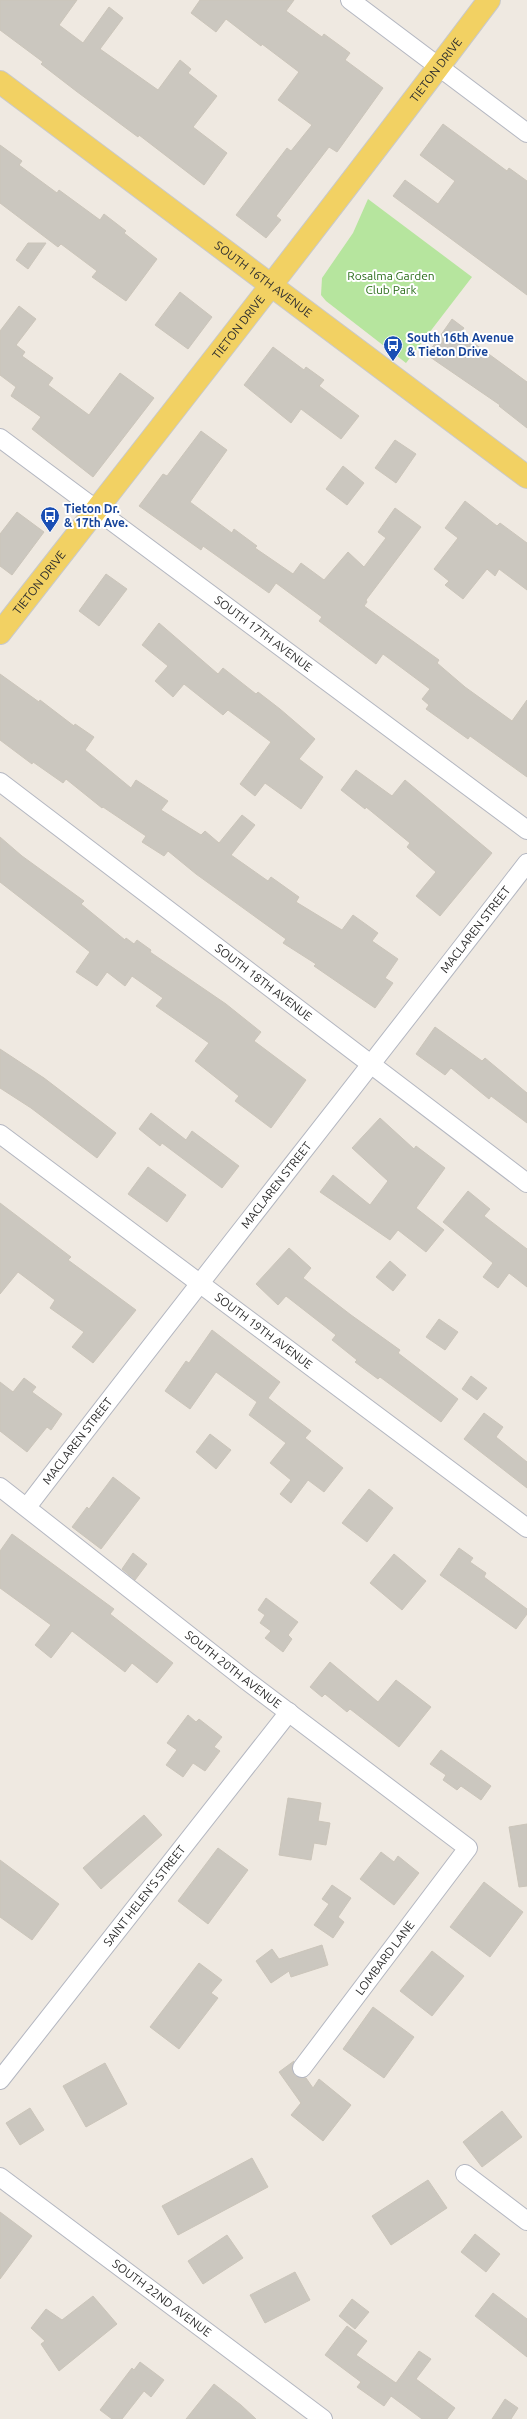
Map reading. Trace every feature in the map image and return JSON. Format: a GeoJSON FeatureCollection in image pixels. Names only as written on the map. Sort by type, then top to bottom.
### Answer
{"type":"FeatureCollection","features":[{"type":"Feature","properties":{"kind":"main road","name":"TIETON DRIVE"},"geometry":{"type":"LineString","coordinates":[[0,633],[270,285],[358,175],[489,0]]}},
{"type":"Feature","properties":{"kind":"main road","name":"SOUTH 16TH AVENUE"},"geometry":{"type":"LineString","coordinates":[[0,82],[527,476]]}},
{"type":"Feature","properties":{"kind":"street"},"geometry":{"type":"LineString","coordinates":[[350,0],[527,133]]}},
{"type":"Feature","properties":{"kind":"street","name":"SOUTH 17TH AVENUE"},"geometry":{"type":"LineString","coordinates":[[0,438],[527,830]]}},
{"type":"Feature","properties":{"kind":"street","name":"SOUTH 18TH AVENUE"},"geometry":{"type":"LineString","coordinates":[[0,782],[527,1183]]}},
{"type":"Feature","properties":{"kind":"street","name":"MACLAREN STREET"},"geometry":{"type":"LineString","coordinates":[[27,1507],[200,1281],[372,1065],[527,863]]}},
{"type":"Feature","properties":{"kind":"street","name":"SOUTH 19TH AVENUE"},"geometry":{"type":"LineString","coordinates":[[0,1134],[200,1281],[527,1528]]}},
{"type":"Feature","properties":{"kind":"street","name":"SOUTH 20TH AVENUE"},"geometry":{"type":"LineString","coordinates":[[0,1487],[288,1712],[468,1848]]}},
{"type":"Feature","properties":{"kind":"street","name":"SAINT HELEN'S STREET"},"geometry":{"type":"LineString","coordinates":[[0,2080],[288,1712]]}},
{"type":"Feature","properties":{"kind":"street","name":"LOMBARD LANE"},"geometry":{"type":"LineString","coordinates":[[302,2068],[468,1848]]}},
{"type":"Feature","properties":{"kind":"street"},"geometry":{"type":"LineString","coordinates":[[465,2174],[527,2221]]}},
{"type":"Feature","properties":{"kind":"street","name":"SOUTH 22ND AVENUE"},"geometry":{"type":"LineString","coordinates":[[0,2177],[323,2419]]}},
{"type":"Feature","properties":{"kind":"green space","name":"Rosalma Garden Club Park"},"geometry":{"type":"Polygon","coordinates":[[[368,199],[472,277],[406,363],[326,301],[321,295],[322,278],[353,233],[368,199]]]}},
{"type":"Feature","properties":{"kind":"building"},"geometry":{"type":"Polygon","coordinates":[[[0,0],[77,0],[59,25],[83,43],[109,7],[123,18],[100,49],[158,90],[180,60],[191,69],[188,73],[217,96],[193,127],[227,153],[204,185],[139,135],[138,137],[76,91],[41,64],[43,62],[0,30],[0,0]]]}},
{"type":"Feature","properties":{"kind":"building"},"geometry":{"type":"Polygon","coordinates":[[[200,0],[294,0],[286,11],[322,37],[324,34],[350,53],[345,60],[383,88],[337,152],[329,147],[276,216],[281,220],[266,238],[236,215],[287,148],[291,151],[312,125],[278,100],[299,72],[262,44],[261,46],[226,19],[216,32],[191,13],[200,0]]]}},
{"type":"Feature","properties":{"kind":"building"},"geometry":{"type":"Polygon","coordinates":[[[443,124],[507,171],[509,168],[527,181],[527,295],[393,196],[405,180],[438,204],[455,181],[420,155],[443,124]]]}},
{"type":"Feature","properties":{"kind":"building"},"geometry":{"type":"Polygon","coordinates":[[[0,145],[22,161],[19,165],[57,193],[59,190],[100,220],[104,214],[126,231],[124,233],[157,259],[126,301],[92,277],[97,271],[61,244],[58,247],[0,203],[0,145]]]}},
{"type":"Feature","properties":{"kind":"building"},"geometry":{"type":"Polygon","coordinates":[[[28,243],[46,243],[28,269],[16,260],[28,243]]]}},
{"type":"Feature","properties":{"kind":"building"},"geometry":{"type":"Polygon","coordinates":[[[180,292],[212,317],[188,349],[155,325],[180,292]]]}},
{"type":"Feature","properties":{"kind":"building"},"geometry":{"type":"Polygon","coordinates":[[[19,306],[36,319],[16,345],[25,352],[22,356],[53,378],[48,385],[89,415],[120,373],[154,398],[93,477],[32,429],[41,417],[11,396],[16,387],[0,375],[0,331],[19,306]]]}},
{"type":"Feature","properties":{"kind":"building"},"geometry":{"type":"Polygon","coordinates":[[[452,319],[464,328],[460,333],[527,382],[527,428],[499,406],[500,405],[430,357],[432,354],[429,352],[452,319]]]}},
{"type":"Feature","properties":{"kind":"building"},"geometry":{"type":"Polygon","coordinates":[[[273,347],[304,370],[306,367],[324,380],[319,386],[359,416],[341,439],[301,409],[291,423],[244,385],[273,347]]]}},
{"type":"Feature","properties":{"kind":"building"},"geometry":{"type":"Polygon","coordinates":[[[201,431],[227,450],[190,502],[232,533],[234,529],[257,546],[255,548],[293,574],[301,563],[324,580],[348,552],[364,567],[386,538],[378,532],[395,508],[421,527],[366,600],[367,602],[364,606],[439,660],[437,663],[465,687],[512,721],[527,700],[527,777],[470,736],[468,739],[426,709],[429,705],[422,699],[430,689],[383,654],[376,664],[319,621],[322,617],[276,583],[269,593],[203,546],[201,550],[139,506],[163,474],[167,476],[201,431]]]}},
{"type":"Feature","properties":{"kind":"building"},"geometry":{"type":"Polygon","coordinates":[[[395,440],[416,454],[396,483],[375,468],[395,440]]]}},
{"type":"Feature","properties":{"kind":"building"},"geometry":{"type":"Polygon","coordinates":[[[343,466],[364,483],[347,505],[326,489],[343,466]]]}},
{"type":"Feature","properties":{"kind":"building"},"geometry":{"type":"Polygon","coordinates":[[[465,501],[497,526],[500,523],[527,543],[527,590],[499,569],[495,576],[487,569],[463,599],[445,585],[449,581],[434,569],[458,538],[445,528],[465,501]]]}},
{"type":"Feature","properties":{"kind":"building"},"geometry":{"type":"Polygon","coordinates":[[[17,512],[44,532],[12,575],[0,566],[0,534],[17,512]]]}},
{"type":"Feature","properties":{"kind":"building"},"geometry":{"type":"Polygon","coordinates":[[[106,574],[127,589],[99,626],[79,611],[106,574]]]}},
{"type":"Feature","properties":{"kind":"building"},"geometry":{"type":"Polygon","coordinates":[[[159,623],[218,674],[223,668],[256,694],[258,692],[315,739],[299,759],[323,777],[301,809],[265,783],[255,796],[240,784],[271,742],[228,710],[223,715],[184,684],[173,697],[155,681],[168,666],[142,645],[159,623]]]}},
{"type":"Feature","properties":{"kind":"building"},"geometry":{"type":"Polygon","coordinates":[[[0,674],[39,702],[40,700],[74,726],[75,724],[94,737],[85,750],[131,788],[136,780],[168,801],[161,810],[201,835],[205,831],[219,843],[242,815],[255,825],[231,855],[268,881],[271,877],[299,897],[296,902],[342,930],[353,915],[378,933],[372,941],[398,959],[385,978],[393,983],[375,1008],[314,966],[316,964],[283,943],[286,939],[196,874],[168,851],[164,856],[142,842],[146,836],[103,807],[102,808],[66,779],[63,783],[33,762],[32,764],[0,740],[0,674]]]}},
{"type":"Feature","properties":{"kind":"building"},"geometry":{"type":"Polygon","coordinates":[[[356,770],[392,796],[405,780],[492,853],[440,916],[416,896],[436,872],[407,847],[410,843],[366,807],[365,809],[341,790],[356,770]]]}},
{"type":"Feature","properties":{"kind":"building"},"geometry":{"type":"Polygon","coordinates":[[[0,837],[22,856],[84,901],[81,904],[125,940],[126,938],[134,944],[137,940],[151,950],[150,952],[226,1004],[261,1032],[254,1041],[306,1080],[271,1128],[235,1101],[239,1096],[195,1061],[209,1043],[156,1006],[163,998],[132,976],[125,986],[107,972],[97,986],[76,972],[90,952],[0,882],[0,837]]]}},
{"type":"Feature","properties":{"kind":"building"},"geometry":{"type":"Polygon","coordinates":[[[435,1027],[482,1061],[485,1058],[527,1093],[527,1123],[491,1096],[489,1099],[451,1068],[445,1075],[416,1054],[435,1027]]]}},
{"type":"Feature","properties":{"kind":"building"},"geometry":{"type":"Polygon","coordinates":[[[0,1049],[44,1078],[116,1133],[97,1158],[31,1108],[0,1088],[0,1049]]]}},
{"type":"Feature","properties":{"kind":"building"},"geometry":{"type":"Polygon","coordinates":[[[151,1113],[186,1140],[192,1131],[239,1166],[222,1188],[162,1143],[160,1146],[139,1129],[151,1113]]]}},
{"type":"Feature","properties":{"kind":"building"},"geometry":{"type":"Polygon","coordinates":[[[380,1118],[414,1149],[416,1146],[445,1168],[416,1208],[444,1230],[426,1252],[398,1230],[390,1240],[320,1192],[333,1175],[370,1205],[388,1181],[352,1148],[380,1118]]]}},
{"type":"Feature","properties":{"kind":"building"},"geometry":{"type":"Polygon","coordinates":[[[148,1167],[186,1195],[167,1222],[128,1194],[148,1167]]]}},
{"type":"Feature","properties":{"kind":"building"},"geometry":{"type":"Polygon","coordinates":[[[468,1191],[490,1209],[484,1216],[527,1249],[527,1287],[509,1273],[498,1288],[483,1277],[493,1263],[443,1222],[468,1191]]]}},
{"type":"Feature","properties":{"kind":"building"},"geometry":{"type":"Polygon","coordinates":[[[0,1203],[71,1257],[68,1260],[136,1310],[93,1363],[72,1347],[84,1332],[50,1308],[55,1300],[18,1272],[0,1294],[0,1203]]]}},
{"type":"Feature","properties":{"kind":"building"},"geometry":{"type":"Polygon","coordinates":[[[289,1248],[311,1268],[303,1278],[400,1350],[398,1353],[458,1399],[441,1422],[380,1377],[378,1379],[355,1362],[357,1360],[332,1340],[336,1335],[286,1296],[278,1305],[256,1284],[289,1248]]]}},
{"type":"Feature","properties":{"kind":"building"},"geometry":{"type":"Polygon","coordinates":[[[390,1261],[406,1275],[393,1291],[376,1277],[390,1261]]]}},
{"type":"Feature","properties":{"kind":"building"},"geometry":{"type":"Polygon","coordinates":[[[439,1319],[458,1332],[445,1350],[426,1337],[439,1319]]]}},
{"type":"Feature","properties":{"kind":"building"},"geometry":{"type":"Polygon","coordinates":[[[212,1330],[280,1382],[268,1398],[311,1431],[305,1438],[343,1468],[324,1492],[308,1480],[291,1503],[280,1494],[291,1480],[270,1463],[286,1443],[249,1415],[257,1402],[216,1372],[190,1409],[165,1391],[186,1361],[189,1363],[212,1330]]]}},
{"type":"Feature","properties":{"kind":"building"},"geometry":{"type":"Polygon","coordinates":[[[471,1376],[487,1388],[477,1400],[462,1389],[471,1376]]]}},
{"type":"Feature","properties":{"kind":"building"},"geometry":{"type":"Polygon","coordinates":[[[24,1378],[36,1387],[32,1392],[62,1414],[51,1430],[47,1427],[27,1452],[0,1431],[0,1382],[13,1392],[24,1378]]]}},
{"type":"Feature","properties":{"kind":"building"},"geometry":{"type":"Polygon","coordinates":[[[484,1413],[503,1427],[496,1437],[527,1462],[527,1488],[464,1439],[484,1413]]]}},
{"type":"Feature","properties":{"kind":"building"},"geometry":{"type":"Polygon","coordinates":[[[210,1434],[231,1450],[216,1469],[196,1452],[210,1434]]]}},
{"type":"Feature","properties":{"kind":"building"},"geometry":{"type":"Polygon","coordinates":[[[113,1477],[140,1498],[101,1549],[72,1527],[87,1507],[89,1509],[113,1477]]]}},
{"type":"Feature","properties":{"kind":"building"},"geometry":{"type":"Polygon","coordinates":[[[369,1489],[393,1508],[367,1542],[342,1523],[369,1489]]]}},
{"type":"Feature","properties":{"kind":"building"},"geometry":{"type":"Polygon","coordinates":[[[12,1534],[114,1609],[110,1614],[173,1663],[157,1683],[132,1663],[125,1672],[72,1631],[51,1658],[35,1645],[51,1625],[0,1588],[0,1551],[12,1534]]]}},
{"type":"Feature","properties":{"kind":"building"},"geometry":{"type":"Polygon","coordinates":[[[459,1548],[473,1558],[470,1562],[486,1573],[484,1577],[527,1609],[527,1614],[516,1629],[440,1575],[459,1548]]]}},
{"type":"Feature","properties":{"kind":"building"},"geometry":{"type":"Polygon","coordinates":[[[133,1553],[147,1564],[135,1580],[122,1569],[133,1553]]]}},
{"type":"Feature","properties":{"kind":"building"},"geometry":{"type":"Polygon","coordinates":[[[394,1554],[426,1581],[402,1610],[370,1583],[394,1554]]]}},
{"type":"Feature","properties":{"kind":"building"},"geometry":{"type":"Polygon","coordinates":[[[266,1598],[298,1622],[288,1635],[292,1639],[283,1652],[265,1638],[271,1631],[260,1623],[265,1615],[258,1610],[266,1598]]]}},
{"type":"Feature","properties":{"kind":"building"},"geometry":{"type":"Polygon","coordinates":[[[330,1662],[378,1702],[396,1680],[431,1707],[399,1747],[350,1709],[347,1712],[325,1694],[322,1697],[310,1687],[330,1662]]]}},
{"type":"Feature","properties":{"kind":"building"},"geometry":{"type":"Polygon","coordinates":[[[188,1715],[196,1722],[199,1719],[222,1737],[214,1747],[220,1751],[205,1771],[193,1763],[183,1777],[166,1765],[177,1750],[167,1743],[188,1715]]]}},
{"type":"Feature","properties":{"kind":"building"},"geometry":{"type":"Polygon","coordinates":[[[441,1750],[491,1786],[481,1800],[461,1786],[457,1790],[443,1780],[446,1775],[430,1764],[441,1750]]]}},
{"type":"Feature","properties":{"kind":"building"},"geometry":{"type":"Polygon","coordinates":[[[288,1798],[321,1803],[318,1821],[330,1823],[326,1845],[314,1843],[311,1860],[279,1855],[288,1798]]]}},
{"type":"Feature","properties":{"kind":"building"},"geometry":{"type":"Polygon","coordinates":[[[144,1815],[162,1835],[101,1889],[83,1868],[144,1815]]]}},
{"type":"Feature","properties":{"kind":"building"},"geometry":{"type":"Polygon","coordinates":[[[527,1824],[527,1886],[519,1887],[509,1827],[527,1824]]]}},
{"type":"Feature","properties":{"kind":"building"},"geometry":{"type":"Polygon","coordinates":[[[218,1848],[248,1870],[208,1924],[178,1901],[218,1848]]]}},
{"type":"Feature","properties":{"kind":"building"},"geometry":{"type":"Polygon","coordinates":[[[381,1852],[394,1862],[398,1856],[419,1873],[394,1905],[360,1879],[381,1852]]]}},
{"type":"Feature","properties":{"kind":"building"},"geometry":{"type":"Polygon","coordinates":[[[0,1860],[59,1904],[32,1940],[0,1917],[0,1860]]]}},
{"type":"Feature","properties":{"kind":"building"},"geometry":{"type":"Polygon","coordinates":[[[484,1882],[523,1912],[490,1957],[450,1927],[484,1882]]]}},
{"type":"Feature","properties":{"kind":"building"},"geometry":{"type":"Polygon","coordinates":[[[332,1885],[351,1898],[338,1917],[344,1922],[333,1938],[314,1925],[329,1904],[322,1899],[332,1885]]]}},
{"type":"Feature","properties":{"kind":"building"},"geometry":{"type":"Polygon","coordinates":[[[322,1945],[328,1965],[291,1977],[289,1971],[271,1983],[256,1961],[272,1949],[279,1959],[322,1945]]]}},
{"type":"Feature","properties":{"kind":"building"},"geometry":{"type":"Polygon","coordinates":[[[432,1951],[464,1976],[432,2016],[400,1991],[432,1951]]]}},
{"type":"Feature","properties":{"kind":"building"},"geometry":{"type":"Polygon","coordinates":[[[199,1963],[222,1980],[211,1993],[218,1998],[179,2049],[150,2027],[199,1963]]]}},
{"type":"Feature","properties":{"kind":"building"},"geometry":{"type":"Polygon","coordinates":[[[373,2007],[414,2037],[384,2078],[343,2049],[373,2007]]]}},
{"type":"Feature","properties":{"kind":"building"},"geometry":{"type":"Polygon","coordinates":[[[294,2061],[292,2067],[295,2076],[306,2078],[313,2088],[319,2079],[351,2105],[323,2141],[291,2115],[301,2103],[279,2072],[294,2061]]]}},
{"type":"Feature","properties":{"kind":"building"},"geometry":{"type":"Polygon","coordinates":[[[105,2063],[127,2104],[86,2127],[63,2086],[105,2063]]]}},
{"type":"Feature","properties":{"kind":"building"},"geometry":{"type":"Polygon","coordinates":[[[30,2108],[44,2130],[20,2145],[6,2123],[30,2108]]]}},
{"type":"Feature","properties":{"kind":"building"},"geometry":{"type":"Polygon","coordinates":[[[502,2111],[522,2137],[482,2167],[463,2142],[502,2111]]]}},
{"type":"Feature","properties":{"kind":"building"},"geometry":{"type":"Polygon","coordinates":[[[252,2158],[268,2187],[178,2235],[162,2206],[252,2158]]]}},
{"type":"Feature","properties":{"kind":"building"},"geometry":{"type":"Polygon","coordinates":[[[428,2180],[447,2208],[391,2245],[372,2216],[428,2180]]]}},
{"type":"Feature","properties":{"kind":"building"},"geometry":{"type":"Polygon","coordinates":[[[0,2212],[32,2236],[0,2279],[0,2212]]]}},
{"type":"Feature","properties":{"kind":"building"},"geometry":{"type":"Polygon","coordinates":[[[475,2234],[500,2254],[486,2272],[461,2252],[475,2234]]]}},
{"type":"Feature","properties":{"kind":"building"},"geometry":{"type":"Polygon","coordinates":[[[227,2235],[243,2258],[203,2284],[188,2261],[227,2235]]]}},
{"type":"Feature","properties":{"kind":"building"},"geometry":{"type":"Polygon","coordinates":[[[295,2272],[310,2300],[265,2323],[250,2295],[295,2272]]]}},
{"type":"Feature","properties":{"kind":"building"},"geometry":{"type":"Polygon","coordinates":[[[493,2293],[527,2319],[527,2357],[475,2316],[493,2293]]]}},
{"type":"Feature","properties":{"kind":"building"},"geometry":{"type":"Polygon","coordinates":[[[93,2296],[117,2324],[59,2371],[41,2344],[45,2341],[31,2328],[46,2309],[62,2320],[93,2296]]]}},
{"type":"Feature","properties":{"kind":"building"},"geometry":{"type":"Polygon","coordinates":[[[352,2299],[369,2312],[355,2329],[339,2316],[352,2299]]]}},
{"type":"Feature","properties":{"kind":"building"},"geometry":{"type":"Polygon","coordinates":[[[347,2326],[367,2341],[356,2355],[396,2383],[419,2351],[431,2359],[416,2379],[455,2408],[447,2419],[422,2419],[391,2396],[384,2406],[357,2387],[361,2382],[325,2355],[347,2326]]]}},
{"type":"Feature","properties":{"kind":"building"},"geometry":{"type":"Polygon","coordinates":[[[140,2362],[164,2380],[151,2397],[144,2391],[122,2419],[112,2419],[100,2410],[132,2368],[134,2370],[140,2362]]]}},
{"type":"Feature","properties":{"kind":"building"},"geometry":{"type":"Polygon","coordinates":[[[214,2384],[241,2405],[256,2419],[186,2419],[214,2384]]]}},
{"type":"Feature","properties":{"kind":"building"},"geometry":{"type":"Polygon","coordinates":[[[505,2399],[518,2408],[511,2419],[492,2419],[505,2399]]]}},
{"type":"Feature","properties":{"kind":"place","name":"South 16th Avenue & Tieton Drive"},"geometry":{"type":"Point","coordinates":[393,362]}},
{"type":"Feature","properties":{"kind":"place","name":"Tieton Dr. & 17th Ave."},"geometry":{"type":"Point","coordinates":[50,533]}}]}
